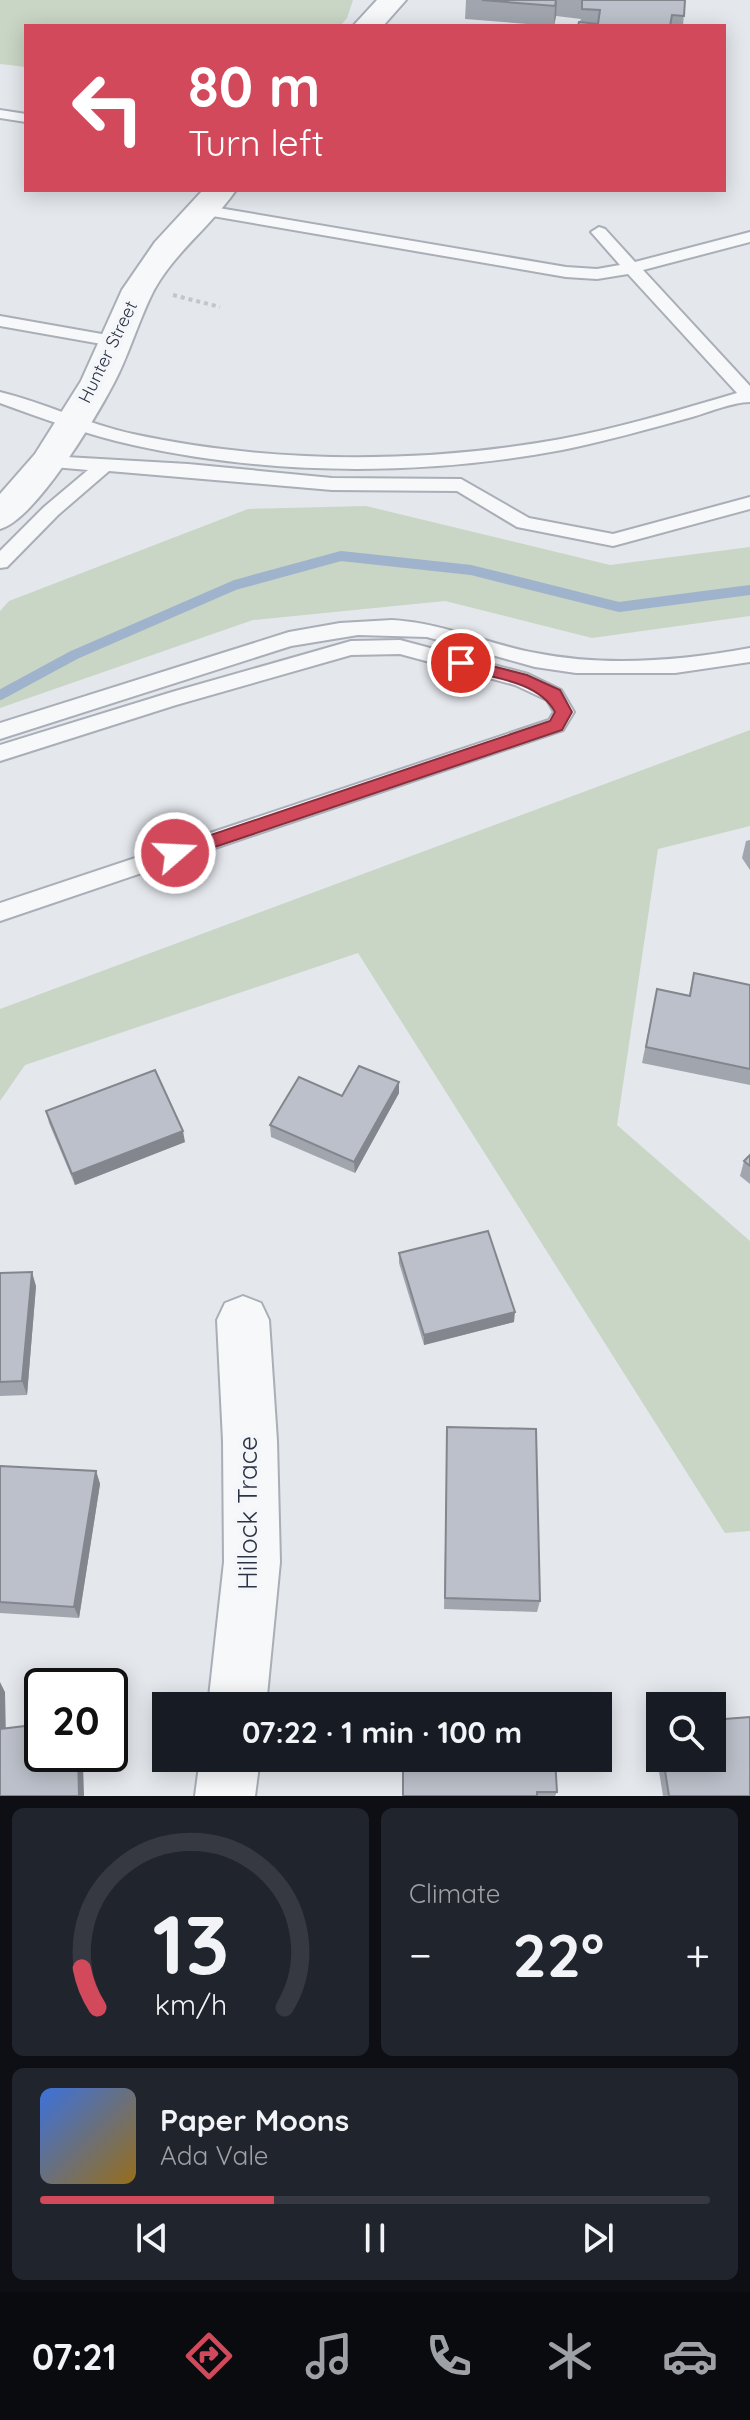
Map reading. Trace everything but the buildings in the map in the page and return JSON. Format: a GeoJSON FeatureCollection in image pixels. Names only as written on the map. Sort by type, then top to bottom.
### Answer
{"type":"FeatureCollection","features":[{"type":"Feature","properties":{"kind":"street"},"geometry":{"type":"LineString","coordinates":[[369,24],[392,0]]}},
{"type":"Feature","properties":{"kind":"street","name":"Hunter Street"},"geometry":{"type":"LineString","coordinates":[[0,517],[48,462],[98,381],[138,290],[166,249],[211,200]]}},
{"type":"Feature","properties":{"kind":"street","name":"Hillock Trace"},"geometry":{"type":"LineString","coordinates":[[238,1692],[252,1562],[250,1441],[243,1320]]}},
{"type":"Feature","properties":{"kind":"street"},"geometry":{"type":"LineString","coordinates":[[225,1796],[228,1772]]}},
{"type":"Feature","properties":{"kind":"lane"},"geometry":{"type":"LineString","coordinates":[[0,114],[24,118]]}},
{"type":"Feature","properties":{"kind":"lane"},"geometry":{"type":"LineString","coordinates":[[211,200],[566,272],[597,274],[632,268],[750,237]]}},
{"type":"Feature","properties":{"kind":"lane"},"geometry":{"type":"LineString","coordinates":[[0,397],[73,422],[150,443],[301,462],[397,461],[558,444],[630,429],[750,396],[599,232]]}},
{"type":"Feature","properties":{"kind":"lane"},"geometry":{"type":"LineString","coordinates":[[0,321],[113,341]]}},
{"type":"Feature","properties":{"kind":"lane"},"geometry":{"type":"LineString","coordinates":[[48,462],[332,484],[461,485],[524,523],[613,540],[750,503]]}},
{"type":"Feature","properties":{"kind":"lane"},"geometry":{"type":"LineString","coordinates":[[0,562],[51,511],[104,466]]}},
{"type":"Feature","properties":{"kind":"lane"},"geometry":{"type":"LineString","coordinates":[[0,731],[289,639],[334,629],[427,630],[550,663],[624,669],[669,669],[750,655]]}},
{"type":"Feature","properties":{"kind":"lane"},"geometry":{"type":"LineString","coordinates":[[0,753],[172,699],[351,648],[400,647],[521,679],[554,695],[564,712],[556,725],[0,912]]}},
{"type":"Feature","properties":{"kind":"green space"},"geometry":{"type":"Polygon","coordinates":[[[0,0],[353,0],[342,24],[24,24],[24,67],[0,64],[0,0]]]}},
{"type":"Feature","properties":{"kind":"green space"},"geometry":{"type":"Polygon","coordinates":[[[366,506],[610,565],[750,547],[750,616],[592,638],[445,601],[253,620],[0,708],[0,611],[9,601],[248,509],[366,506]]]}},
{"type":"Feature","properties":{"kind":"green space"},"geometry":{"type":"Polygon","coordinates":[[[750,730],[750,826],[658,849],[617,1125],[750,1241],[750,1531],[725,1533],[358,953],[25,1065],[0,1101],[0,1009],[750,730]]]}},
{"type":"Feature","properties":{"kind":"waterway"},"geometry":{"type":"LineString","coordinates":[[0,695],[74,655],[235,585],[341,556],[471,570],[619,607],[750,590]]}},
{"type":"Feature","properties":{"kind":"route"},"geometry":{"type":"LineString","coordinates":[[175,853],[556,725],[564,712],[554,695],[521,679],[461,663]]}}]}
